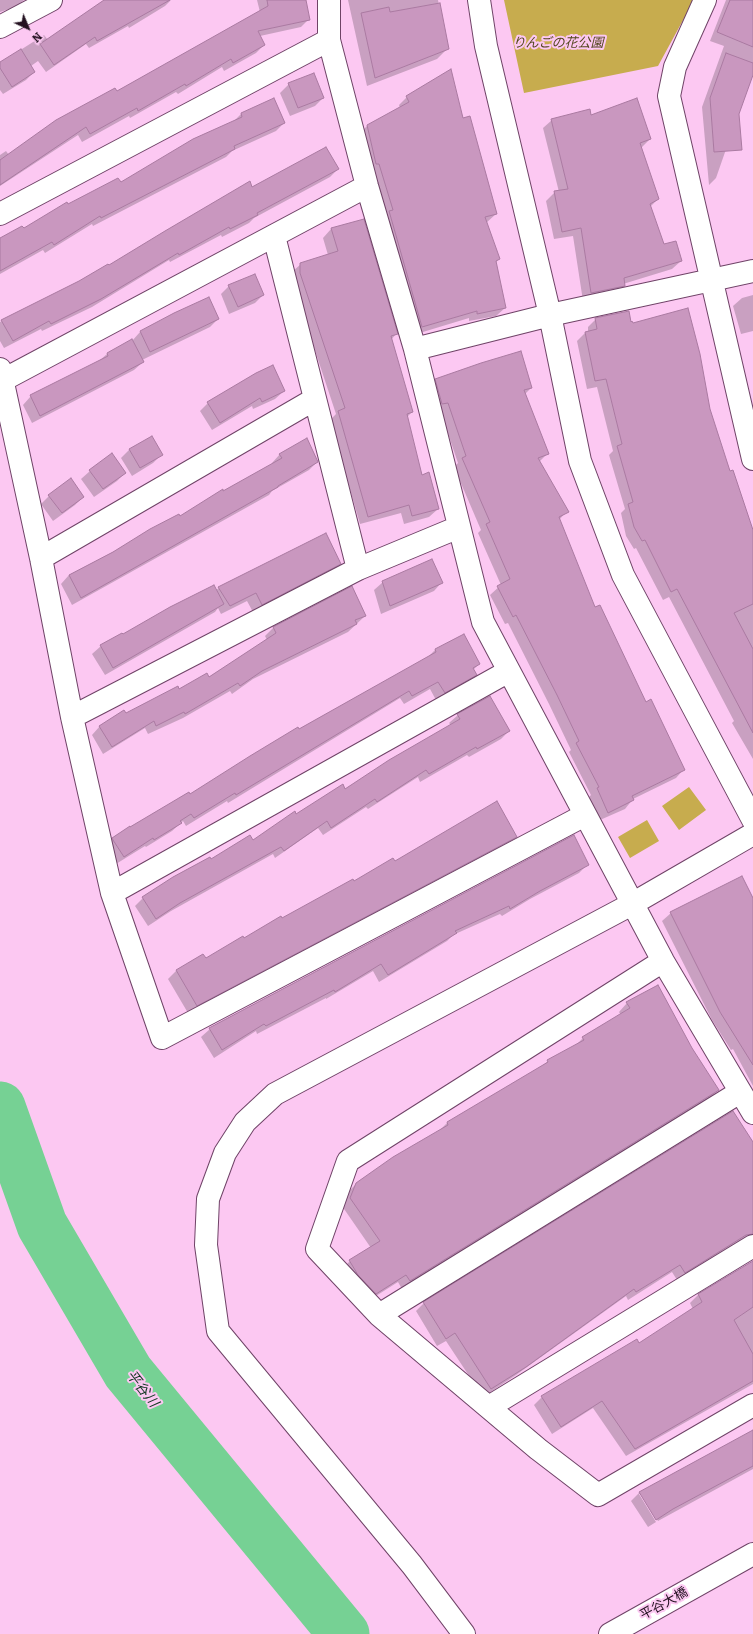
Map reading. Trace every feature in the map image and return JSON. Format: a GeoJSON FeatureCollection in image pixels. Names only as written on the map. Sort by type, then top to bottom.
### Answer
{"type":"FeatureCollection","features":[{"type":"Feature","properties":{"kind":"street"},"geometry":{"type":"LineString","coordinates":[[0,27],[51,0]]}},
{"type":"Feature","properties":{"kind":"street"},"geometry":{"type":"LineString","coordinates":[[329,0],[329,40],[367,186],[415,349],[483,622],[663,961],[753,1113]]}},
{"type":"Feature","properties":{"kind":"street"},"geometry":{"type":"LineString","coordinates":[[479,0],[486,46],[550,315],[580,461],[622,575],[753,820]]}},
{"type":"Feature","properties":{"kind":"street"},"geometry":{"type":"LineString","coordinates":[[705,0],[674,67],[669,96],[753,459]]}},
{"type":"Feature","properties":{"kind":"street"},"geometry":{"type":"LineString","coordinates":[[0,214],[329,40]]}},
{"type":"Feature","properties":{"kind":"street"},"geometry":{"type":"LineString","coordinates":[[367,186],[274,236],[1,375],[41,558],[72,717],[112,893],[162,1038],[585,815]]}},
{"type":"Feature","properties":{"kind":"street"},"geometry":{"type":"LineString","coordinates":[[274,236],[358,569]]}},
{"type":"Feature","properties":{"kind":"street"},"geometry":{"type":"LineString","coordinates":[[415,349],[550,315],[753,271]]}},
{"type":"Feature","properties":{"kind":"street"},"geometry":{"type":"LineString","coordinates":[[41,558],[315,399]]}},
{"type":"Feature","properties":{"kind":"street"},"geometry":{"type":"LineString","coordinates":[[72,717],[358,569],[459,527]]}},
{"type":"Feature","properties":{"kind":"street"},"geometry":{"type":"LineString","coordinates":[[112,893],[509,671]]}},
{"type":"Feature","properties":{"kind":"street"},"geometry":{"type":"LineString","coordinates":[[464,1634],[412,1565],[218,1331],[206,1245],[208,1199],[225,1153],[245,1122],[275,1094],[632,904],[753,834]]}},
{"type":"Feature","properties":{"kind":"street"},"geometry":{"type":"LineString","coordinates":[[663,961],[348,1161],[317,1249],[379,1315],[538,1448],[598,1495],[753,1405]]}},
{"type":"Feature","properties":{"kind":"street"},"geometry":{"type":"LineString","coordinates":[[379,1315],[740,1092]]}},
{"type":"Feature","properties":{"kind":"street"},"geometry":{"type":"LineString","coordinates":[[489,1406],[753,1246]]}},
{"type":"Feature","properties":{"kind":"street","name":"平谷大橋"},"geometry":{"type":"LineString","coordinates":[[610,1634],[753,1554]]}},
{"type":"Feature","properties":{"kind":"green space","name":"りんごの花公園"},"geometry":{"type":"Polygon","coordinates":[[[504,0],[694,0],[658,66],[524,93],[504,0]]]}},
{"type":"Feature","properties":{"kind":"green space"},"geometry":{"type":"Polygon","coordinates":[[[689,787],[706,810],[679,830],[662,806],[689,787]]]}},
{"type":"Feature","properties":{"kind":"green space"},"geometry":{"type":"Polygon","coordinates":[[[647,820],[659,841],[630,858],[618,837],[647,820]]]}},
{"type":"Feature","properties":{"kind":"building"},"geometry":{"type":"Polygon","coordinates":[[[104,0],[170,0],[97,41],[95,37],[54,65],[40,44],[104,0]]]}},
{"type":"Feature","properties":{"kind":"building"},"geometry":{"type":"Polygon","coordinates":[[[267,0],[306,0],[310,20],[258,31],[265,45],[233,63],[231,59],[186,86],[185,84],[138,111],[137,108],[90,134],[86,127],[0,185],[0,160],[56,120],[115,88],[117,91],[268,6],[267,0]]]}},
{"type":"Feature","properties":{"kind":"building"},"geometry":{"type":"Polygon","coordinates":[[[730,0],[753,0],[753,47],[717,32],[730,0]]]}},
{"type":"Feature","properties":{"kind":"building"},"geometry":{"type":"Polygon","coordinates":[[[440,3],[449,49],[375,78],[361,13],[389,7],[390,12],[440,3]]]}},
{"type":"Feature","properties":{"kind":"building"},"geometry":{"type":"Polygon","coordinates":[[[21,49],[35,72],[12,87],[0,68],[0,62],[21,49]]]}},
{"type":"Feature","properties":{"kind":"building"},"geometry":{"type":"Polygon","coordinates":[[[726,53],[753,63],[753,75],[739,114],[742,150],[714,152],[710,98],[726,53]]]}},
{"type":"Feature","properties":{"kind":"building"},"geometry":{"type":"Polygon","coordinates":[[[451,69],[463,118],[470,116],[497,214],[485,217],[500,259],[496,261],[506,308],[477,314],[477,311],[422,327],[389,211],[393,210],[379,164],[376,164],[367,125],[409,102],[406,96],[451,69]]]}},
{"type":"Feature","properties":{"kind":"building"},"geometry":{"type":"Polygon","coordinates":[[[314,73],[324,98],[298,108],[288,83],[314,73]]]}},
{"type":"Feature","properties":{"kind":"building"},"geometry":{"type":"Polygon","coordinates":[[[274,98],[285,123],[234,146],[235,149],[101,218],[100,216],[54,245],[52,242],[0,271],[0,238],[22,226],[24,228],[67,202],[68,204],[118,178],[121,182],[193,139],[242,117],[241,113],[274,98]]]}},
{"type":"Feature","properties":{"kind":"building"},"geometry":{"type":"Polygon","coordinates":[[[637,98],[651,139],[640,143],[659,199],[650,204],[664,244],[676,241],[682,261],[624,278],[625,286],[591,293],[581,228],[562,232],[554,191],[568,189],[551,119],[590,109],[591,115],[637,98]]]}},
{"type":"Feature","properties":{"kind":"building"},"geometry":{"type":"Polygon","coordinates":[[[326,147],[339,169],[257,213],[258,215],[230,229],[229,227],[179,255],[178,253],[101,299],[51,324],[49,321],[13,341],[1,320],[79,281],[108,264],[109,265],[250,181],[252,187],[326,147]]]}},
{"type":"Feature","properties":{"kind":"building"},"geometry":{"type":"Polygon","coordinates":[[[364,219],[398,334],[391,336],[413,412],[407,414],[422,475],[429,472],[439,509],[412,516],[409,505],[368,517],[338,411],[345,408],[300,273],[300,263],[338,251],[331,228],[364,219]]]}},
{"type":"Feature","properties":{"kind":"building"},"geometry":{"type":"Polygon","coordinates":[[[255,274],[264,295],[238,307],[228,285],[255,274]]]}},
{"type":"Feature","properties":{"kind":"building"},"geometry":{"type":"Polygon","coordinates":[[[209,297],[219,319],[150,352],[140,331],[209,297]]]}},
{"type":"Feature","properties":{"kind":"building"},"geometry":{"type":"Polygon","coordinates":[[[688,308],[700,354],[710,409],[730,471],[733,470],[753,530],[753,604],[734,613],[753,649],[753,733],[677,589],[671,592],[645,540],[642,541],[634,527],[628,504],[633,502],[617,446],[622,444],[606,379],[595,381],[585,332],[597,329],[595,318],[629,311],[631,322],[632,321],[633,323],[688,308]]]}},
{"type":"Feature","properties":{"kind":"building"},"geometry":{"type":"Polygon","coordinates":[[[132,339],[144,362],[40,416],[30,395],[108,356],[107,353],[132,339]]]}},
{"type":"Feature","properties":{"kind":"building"},"geometry":{"type":"Polygon","coordinates":[[[521,351],[532,388],[524,390],[549,454],[538,458],[569,512],[559,517],[595,607],[600,605],[646,702],[651,699],[685,770],[632,796],[634,800],[608,813],[597,788],[599,787],[576,743],[579,741],[557,695],[516,615],[513,617],[497,586],[510,579],[486,524],[490,522],[462,458],[466,456],[448,403],[442,404],[435,379],[521,351]]]}},
{"type":"Feature","properties":{"kind":"building"},"geometry":{"type":"Polygon","coordinates":[[[273,365],[285,391],[262,402],[260,398],[220,423],[207,402],[256,373],[273,365]]]}},
{"type":"Feature","properties":{"kind":"building"},"geometry":{"type":"Polygon","coordinates":[[[152,436],[163,455],[140,468],[129,449],[152,436]]]}},
{"type":"Feature","properties":{"kind":"building"},"geometry":{"type":"Polygon","coordinates":[[[307,438],[318,462],[278,487],[81,598],[69,575],[113,552],[150,529],[179,514],[180,516],[223,489],[223,491],[282,458],[279,454],[307,438]]]}},
{"type":"Feature","properties":{"kind":"building"},"geometry":{"type":"Polygon","coordinates":[[[112,453],[126,473],[103,489],[89,470],[112,453]]]}},
{"type":"Feature","properties":{"kind":"building"},"geometry":{"type":"Polygon","coordinates":[[[71,478],[84,497],[62,513],[48,495],[71,478]]]}},
{"type":"Feature","properties":{"kind":"building"},"geometry":{"type":"Polygon","coordinates":[[[326,533],[341,564],[262,605],[256,593],[230,606],[218,587],[326,533]]]}},
{"type":"Feature","properties":{"kind":"building"},"geometry":{"type":"Polygon","coordinates":[[[432,559],[443,583],[390,606],[382,581],[432,559]]]}},
{"type":"Feature","properties":{"kind":"building"},"geometry":{"type":"Polygon","coordinates":[[[214,585],[224,604],[113,668],[100,645],[214,585]]]}},
{"type":"Feature","properties":{"kind":"building"},"geometry":{"type":"Polygon","coordinates":[[[352,586],[366,616],[355,620],[357,624],[262,671],[240,686],[238,683],[185,714],[184,712],[156,726],[154,721],[112,747],[99,726],[124,710],[126,713],[178,686],[179,689],[207,673],[209,677],[276,633],[273,627],[352,586]]]}},
{"type":"Feature","properties":{"kind":"building"},"geometry":{"type":"Polygon","coordinates":[[[464,634],[480,664],[473,668],[477,675],[445,693],[438,682],[412,696],[409,691],[236,795],[235,793],[194,818],[191,814],[180,821],[182,823],[154,840],[153,838],[124,857],[113,840],[112,838],[130,826],[189,792],[190,794],[298,727],[299,729],[436,652],[435,649],[464,634]]]}},
{"type":"Feature","properties":{"kind":"building"},"geometry":{"type":"Polygon","coordinates":[[[490,696],[510,731],[477,749],[476,747],[429,774],[426,770],[377,802],[375,799],[331,828],[327,821],[284,851],[281,847],[180,903],[156,919],[142,897],[173,877],[210,857],[211,859],[250,835],[253,840],[295,811],[296,814],[343,784],[345,789],[389,760],[460,719],[457,714],[490,696]]]}},
{"type":"Feature","properties":{"kind":"building"},"geometry":{"type":"Polygon","coordinates":[[[497,801],[517,837],[197,1006],[176,970],[203,954],[206,958],[243,936],[244,938],[281,916],[282,918],[353,879],[354,881],[393,858],[395,861],[497,801]]]}},
{"type":"Feature","properties":{"kind":"building"},"geometry":{"type":"Polygon","coordinates":[[[574,835],[589,865],[510,909],[509,906],[455,931],[457,933],[388,975],[381,964],[335,992],[334,990],[266,1026],[264,1024],[222,1050],[209,1028],[574,835]]]}},
{"type":"Feature","properties":{"kind":"building"},"geometry":{"type":"Polygon","coordinates":[[[742,876],[753,898],[753,1065],[720,1012],[670,912],[742,876]]]}},
{"type":"Feature","properties":{"kind":"building"},"geometry":{"type":"Polygon","coordinates":[[[658,985],[692,1048],[719,1090],[410,1281],[406,1275],[376,1294],[358,1275],[349,1260],[380,1241],[350,1198],[356,1183],[393,1157],[448,1125],[447,1122],[548,1062],[547,1060],[584,1040],[582,1037],[630,1008],[626,1002],[658,985]]]}},
{"type":"Feature","properties":{"kind":"building"},"geometry":{"type":"Polygon","coordinates":[[[733,1111],[753,1142],[753,1234],[746,1235],[685,1273],[680,1265],[636,1292],[634,1289],[526,1367],[491,1389],[455,1333],[446,1339],[423,1302],[733,1111]]]}},
{"type":"Feature","properties":{"kind":"building"},"geometry":{"type":"Polygon","coordinates":[[[753,1261],[753,1307],[734,1320],[753,1354],[753,1381],[635,1449],[602,1401],[561,1427],[541,1396],[637,1339],[639,1343],[702,1302],[698,1294],[753,1261]]]}},
{"type":"Feature","properties":{"kind":"building"},"geometry":{"type":"Polygon","coordinates":[[[753,1430],[753,1466],[673,1509],[656,1520],[639,1492],[753,1430]]]}},
{"type":"Feature","properties":{"kind":"waterway","name":"平谷川"},"geometry":{"type":"LineString","coordinates":[[0,1107],[42,1225],[128,1372],[344,1634]]}}]}
